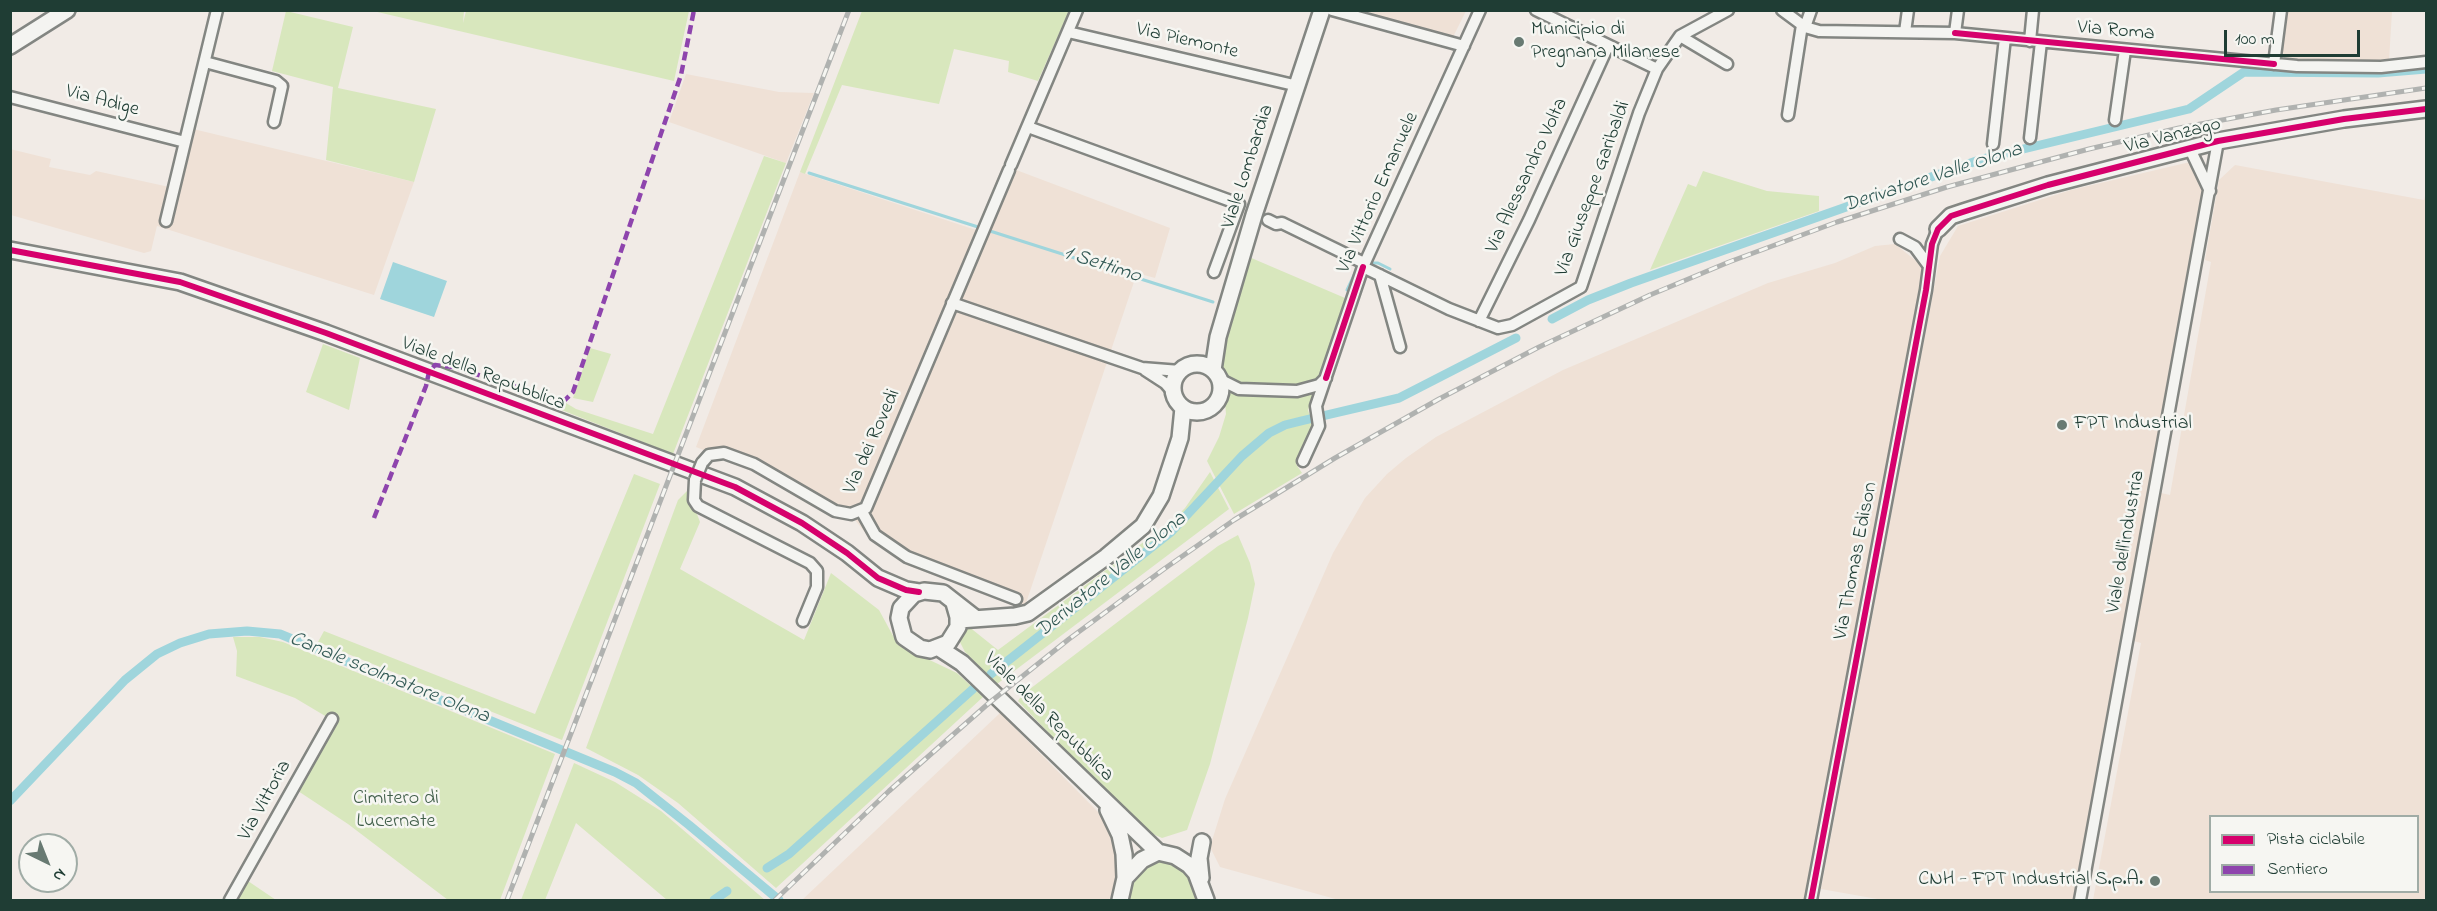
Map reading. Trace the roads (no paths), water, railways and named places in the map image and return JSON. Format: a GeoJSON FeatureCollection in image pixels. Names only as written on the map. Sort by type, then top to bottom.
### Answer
{"type":"FeatureCollection","features":[{"type":"Feature","properties":{"kind":"street"},"geometry":{"type":"LineString","coordinates":[[10,46],[67,10]]}},
{"type":"Feature","properties":{"kind":"street"},"geometry":{"type":"LineString","coordinates":[[166,221],[217,10]]}},
{"type":"Feature","properties":{"kind":"street","name":"Via dei Rovedi"},"geometry":{"type":"LineString","coordinates":[[803,621],[817,587],[818,571],[810,563],[698,506],[694,500],[695,480],[702,463],[709,455],[724,453],[754,464],[835,511],[851,514],[861,510],[870,502],[1077,10]]}},
{"type":"Feature","properties":{"kind":"street","name":"Viale Lombardia"},"geometry":{"type":"LineString","coordinates":[[1216,375],[1218,337],[1254,215],[1322,10]]}},
{"type":"Feature","properties":{"kind":"street"},"geometry":{"type":"LineString","coordinates":[[1332,10],[1464,46]]}},
{"type":"Feature","properties":{"kind":"street","name":"Via Vittorio Emanuele"},"geometry":{"type":"LineString","coordinates":[[1303,461],[1318,417],[1316,406],[1364,265],[1480,10]]}},
{"type":"Feature","properties":{"kind":"street"},"geometry":{"type":"LineString","coordinates":[[1536,10],[1657,69]]}},
{"type":"Feature","properties":{"kind":"street","name":"Via Giuseppe Garibaldi"},"geometry":{"type":"LineString","coordinates":[[1268,220],[1276,224],[1282,223],[1380,275],[1479,321],[1504,328],[1581,287],[1639,113],[1657,69],[1680,36],[1728,10]]}},
{"type":"Feature","properties":{"kind":"street","name":"Via Roma"},"geometry":{"type":"LineString","coordinates":[[1782,10],[1803,26],[1820,31],[1955,33],[2274,64],[2381,67],[2427,62]]}},
{"type":"Feature","properties":{"kind":"street"},"geometry":{"type":"LineString","coordinates":[[1788,114],[1803,26],[1811,10]]}},
{"type":"Feature","properties":{"kind":"street"},"geometry":{"type":"LineString","coordinates":[[1905,32],[1908,10]]}},
{"type":"Feature","properties":{"kind":"street"},"geometry":{"type":"LineString","coordinates":[[1955,33],[1958,10]]}},
{"type":"Feature","properties":{"kind":"street"},"geometry":{"type":"LineString","coordinates":[[2030,40],[2033,10]]}},
{"type":"Feature","properties":{"kind":"street"},"geometry":{"type":"LineString","coordinates":[[2274,64],[2281,10]]}},
{"type":"Feature","properties":{"kind":"street","name":"Via Piemonte"},"geometry":{"type":"LineString","coordinates":[[1068,32],[1298,86]]}},
{"type":"Feature","properties":{"kind":"street"},"geometry":{"type":"LineString","coordinates":[[1680,36],[1727,64]]}},
{"type":"Feature","properties":{"kind":"street"},"geometry":{"type":"LineString","coordinates":[[1993,144],[2005,38]]}},
{"type":"Feature","properties":{"kind":"street"},"geometry":{"type":"LineString","coordinates":[[2030,138],[2042,42]]}},
{"type":"Feature","properties":{"kind":"street","name":"Via Alessandro Volta"},"geometry":{"type":"LineString","coordinates":[[1479,321],[1529,220],[1608,46]]}},
{"type":"Feature","properties":{"kind":"street"},"geometry":{"type":"LineString","coordinates":[[2115,120],[2125,50]]}},
{"type":"Feature","properties":{"kind":"street"},"geometry":{"type":"LineString","coordinates":[[205,62],[276,81],[282,86],[274,122]]}},
{"type":"Feature","properties":{"kind":"street","name":"Via Adige"},"geometry":{"type":"LineString","coordinates":[[10,97],[185,142]]}},
{"type":"Feature","properties":{"kind":"street","name":"Via Vanzago"},"geometry":{"type":"LineString","coordinates":[[1938,229],[1951,216],[1963,212],[2048,186],[2218,141],[2427,109]]}},
{"type":"Feature","properties":{"kind":"street"},"geometry":{"type":"LineString","coordinates":[[1028,126],[1239,204],[1214,272]]}},
{"type":"Feature","properties":{"kind":"street","name":"Viale dell'industria"},"geometry":{"type":"LineString","coordinates":[[2080,900],[2211,191],[2218,141]]}},
{"type":"Feature","properties":{"kind":"street"},"geometry":{"type":"LineString","coordinates":[[2190,149],[2211,191]]}},
{"type":"Feature","properties":{"kind":"street","name":"Via Thomas Edison"},"geometry":{"type":"LineString","coordinates":[[1811,900],[1932,244],[1938,229]]}},
{"type":"Feature","properties":{"kind":"street"},"geometry":{"type":"LineString","coordinates":[[1900,239],[1915,247],[1929,266]]}},
{"type":"Feature","properties":{"kind":"street","name":"Viale della Repubblica"},"geometry":{"type":"LineString","coordinates":[[10,250],[154,275],[204,290],[304,325],[735,487],[810,528],[878,578],[906,590],[919,592]]}},
{"type":"Feature","properties":{"kind":"street"},"geometry":{"type":"LineString","coordinates":[[1380,275],[1400,347]]}},
{"type":"Feature","properties":{"kind":"street"},"geometry":{"type":"LineString","coordinates":[[952,303],[1142,368],[1165,383],[1183,408],[1200,412]]}},
{"type":"Feature","properties":{"kind":"street","name":"Viale Lombardia"},"geometry":{"type":"LineString","coordinates":[[1198,364],[1218,337]]}},
{"type":"Feature","properties":{"kind":"street"},"geometry":{"type":"LineString","coordinates":[[1173,392],[1174,381],[1180,371],[1198,364],[1239,389],[1297,391],[1319,385],[1326,378]]}},
{"type":"Feature","properties":{"kind":"street"},"geometry":{"type":"LineString","coordinates":[[1142,368],[1180,371]]}},
{"type":"Feature","properties":{"kind":"street"},"geometry":{"type":"LineString","coordinates":[[1180,438],[1200,412],[1215,404],[1220,397],[1216,375]]}},
{"type":"Feature","properties":{"kind":"street"},"geometry":{"type":"LineString","coordinates":[[959,620],[1028,613],[1106,557],[1143,526],[1161,495],[1180,438],[1183,408]]}},
{"type":"Feature","properties":{"kind":"street"},"geometry":{"type":"LineString","coordinates":[[861,510],[875,535],[907,557],[1016,599]]}},
{"type":"Feature","properties":{"kind":"street","name":"Viale della Repubblica"},"geometry":{"type":"LineString","coordinates":[[878,578],[900,612]]}},
{"type":"Feature","properties":{"kind":"street"},"geometry":{"type":"LineString","coordinates":[[954,603],[959,620],[954,636],[939,648],[930,650],[911,644],[900,628],[900,612],[907,600],[919,592],[933,590],[943,593],[975,618]]}},
{"type":"Feature","properties":{"kind":"street","name":"Viale della Repubblica"},"geometry":{"type":"LineString","coordinates":[[954,636],[962,663]]}},
{"type":"Feature","properties":{"kind":"street","name":"Viale della Repubblica"},"geometry":{"type":"LineString","coordinates":[[939,648],[962,663],[1104,803],[1158,852]]}},
{"type":"Feature","properties":{"kind":"street","name":"Via Vittoria"},"geometry":{"type":"LineString","coordinates":[[230,900],[332,719]]}},
{"type":"Feature","properties":{"kind":"street","name":"Viale della Repubblica"},"geometry":{"type":"LineString","coordinates":[[1104,803],[1120,835],[1125,878]]}},
{"type":"Feature","properties":{"kind":"street"},"geometry":{"type":"LineString","coordinates":[[1202,842],[1199,870],[1206,896]]}},
{"type":"Feature","properties":{"kind":"street"},"geometry":{"type":"LineString","coordinates":[[1120,900],[1125,878],[1142,860],[1158,852],[1175,856],[1189,865],[1206,896]]}},
{"type":"Feature","properties":{"kind":"water"},"geometry":{"type":"Polygon","coordinates":[[[393,262],[447,281],[434,317],[380,299],[393,262]]]}},
{"type":"Feature","properties":{"kind":"waterway","name":"Derivatore Valle Olona"},"geometry":{"type":"LineString","coordinates":[[1552,319],[1588,300],[1631,283],[1982,159],[2189,109],[2244,72],[2378,73],[2426,69]]}},
{"type":"Feature","properties":{"kind":"waterway","name":"1 Settimo"},"geometry":{"type":"LineString","coordinates":[[809,173],[978,227]]}},
{"type":"Feature","properties":{"kind":"waterway","name":"1 Settimo"},"geometry":{"type":"LineString","coordinates":[[990,231],[1213,302]]}},
{"type":"Feature","properties":{"kind":"waterway","name":"1 Settimo"},"geometry":{"type":"LineString","coordinates":[[1373,263],[1390,269]]}},
{"type":"Feature","properties":{"kind":"waterway","name":"1 Settimo"},"geometry":{"type":"LineString","coordinates":[[1347,290],[1357,269]]}},
{"type":"Feature","properties":{"kind":"waterway","name":"Derivatore Valle Olona"},"geometry":{"type":"LineString","coordinates":[[991,674],[1171,532],[1242,456],[1269,433],[1285,425],[1399,398],[1516,338]]}},
{"type":"Feature","properties":{"kind":"waterway","name":"Canale scolmatore Olona"},"geometry":{"type":"LineString","coordinates":[[10,801],[125,680],[157,654],[180,643],[209,634],[247,631],[280,634],[615,772],[636,783],[779,900]]}},
{"type":"Feature","properties":{"kind":"waterway","name":"Derivatore Valle Olona"},"geometry":{"type":"LineString","coordinates":[[767,868],[789,854],[973,689]]}},
{"type":"Feature","properties":{"kind":"waterway","name":"Derivatore Valle Olona"},"geometry":{"type":"LineString","coordinates":[[714,900],[727,891]]}},
{"type":"Feature","properties":{"kind":"railway"},"geometry":{"type":"LineString","coordinates":[[507,900],[849,10]]}},
{"type":"Feature","properties":{"kind":"railway"},"geometry":{"type":"LineString","coordinates":[[775,900],[889,791],[989,703],[1069,639],[1164,569],[1234,520],[1335,458],[1439,399],[1539,347],[1650,295],[1729,262],[1837,222],[1947,187],[2089,149],[2179,128],[2276,110],[2426,88]]}},
{"type":"Feature","properties":{"kind":"place","name":"Municipio di Pregnana Milanese"},"geometry":{"type":"Point","coordinates":[1519,42]}},
{"type":"Feature","properties":{"kind":"place","name":"FPT Industrial"},"geometry":{"type":"Point","coordinates":[2062,425]}},
{"type":"Feature","properties":{"kind":"place","name":"CNH - FPT Industrial S.p.A."},"geometry":{"type":"Point","coordinates":[2155,881]}},
{"type":"Feature","properties":{"kind":"park label","name":"Cimitero di Lucernate"},"geometry":{"type":"Point","coordinates":[396,812]}}]}
